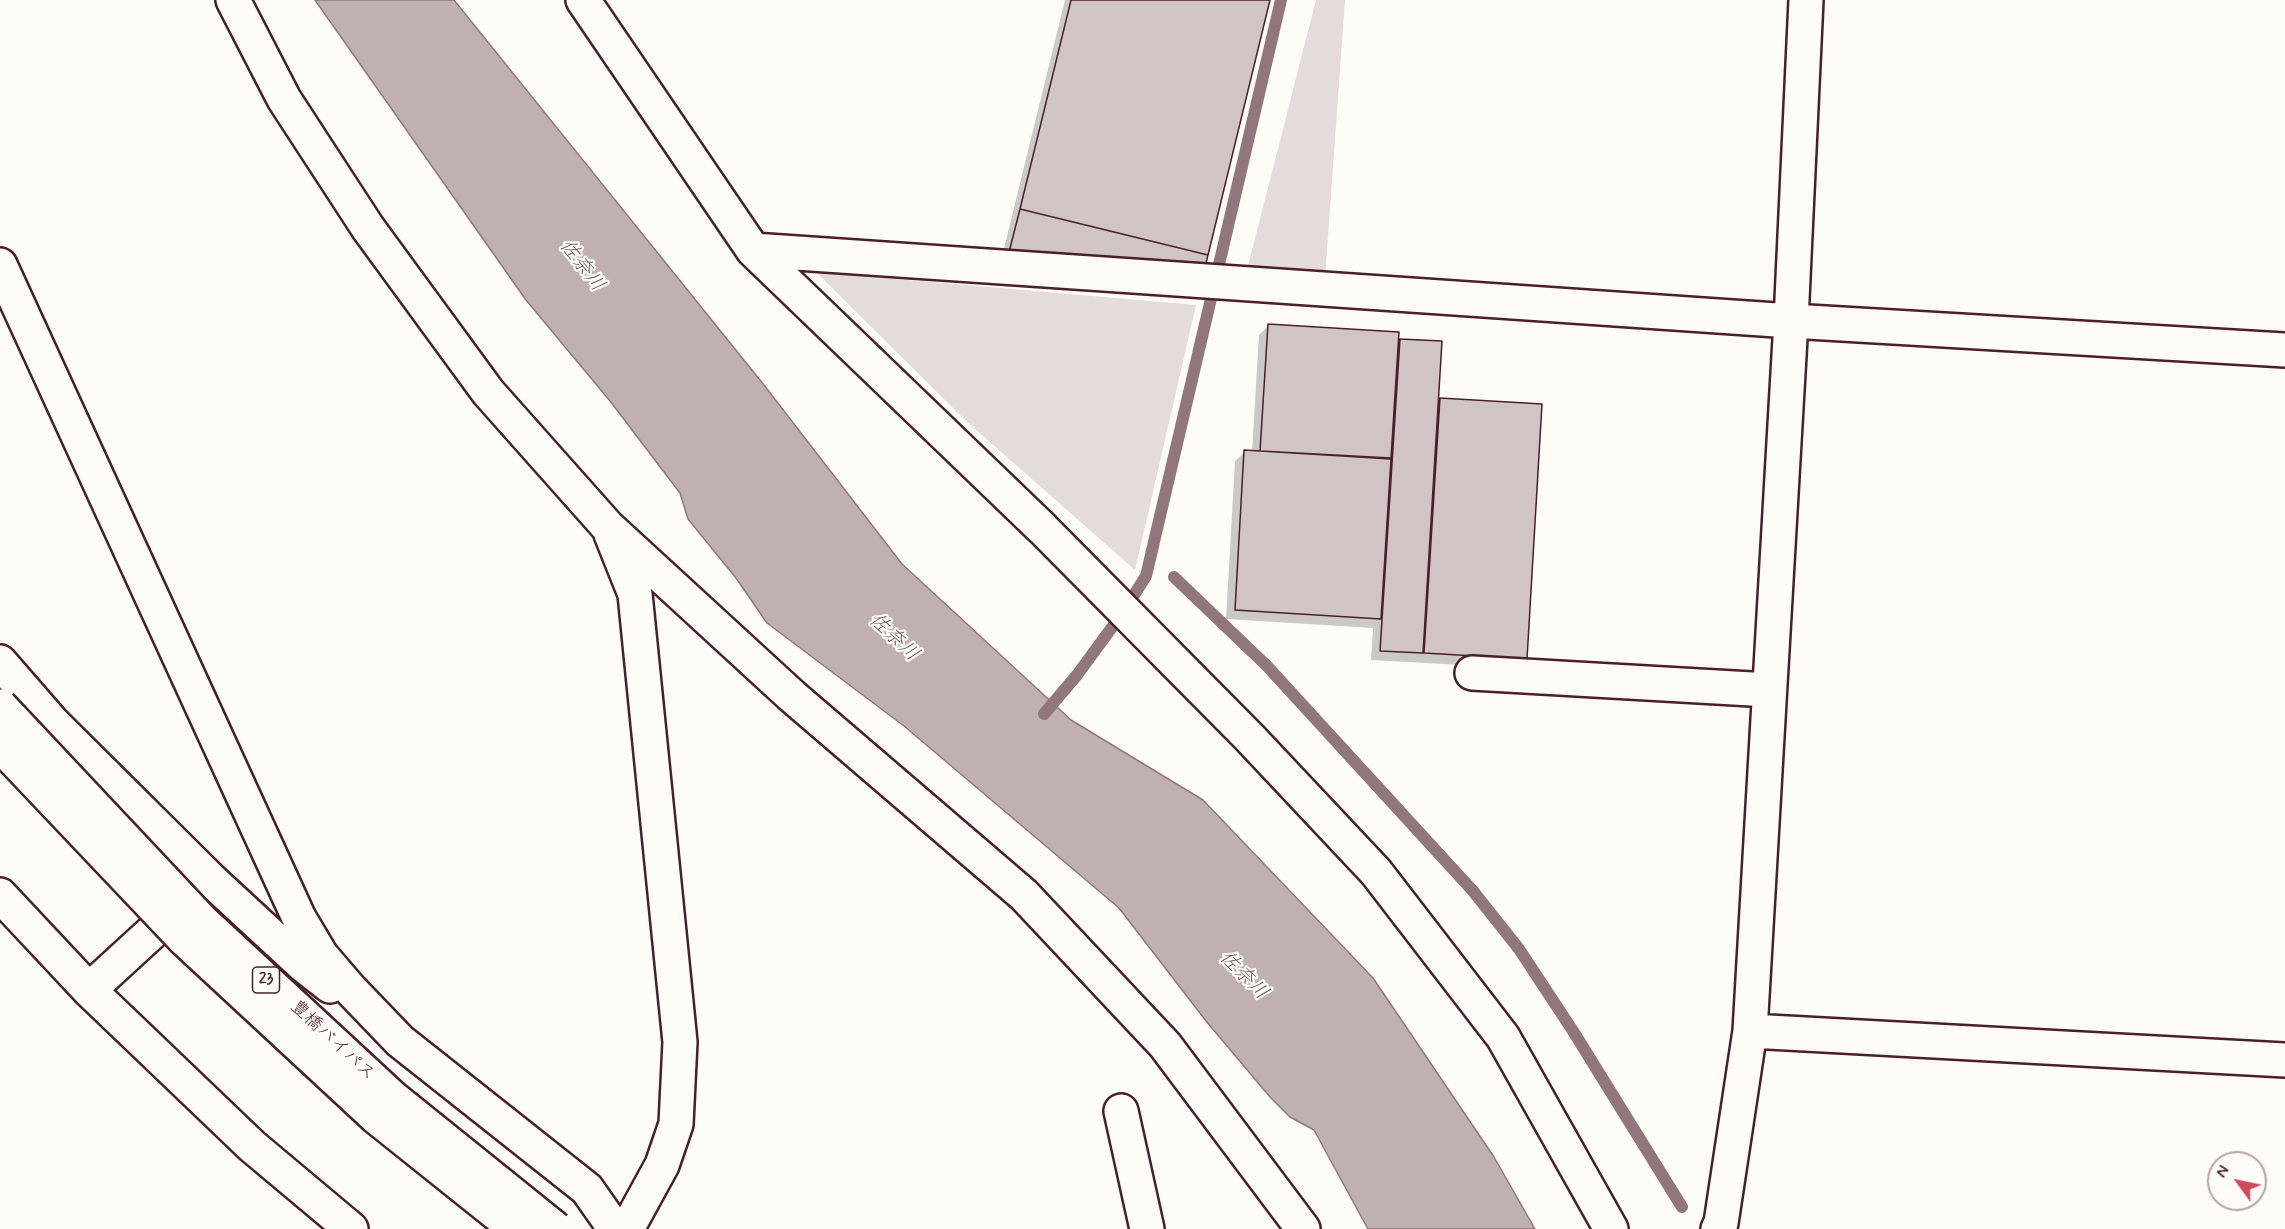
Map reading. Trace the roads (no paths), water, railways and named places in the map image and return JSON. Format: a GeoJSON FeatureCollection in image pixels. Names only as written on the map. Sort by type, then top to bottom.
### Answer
{"type":"FeatureCollection","features":[{"type":"Feature","properties":{"kind":"main road"},"geometry":{"type":"LineString","coordinates":[[233,0],[284,99],[368,228],[488,392],[608,527],[792,696],[1024,895],[1165,1045],[1303,1229]]}},
{"type":"Feature","properties":{"kind":"main road"},"geometry":{"type":"LineString","coordinates":[[583,0],[753,250],[1043,529],[1250,738],[1376,872],[1503,1036],[1611,1229]]}},
{"type":"Feature","properties":{"kind":"main road"},"geometry":{"type":"LineString","coordinates":[[1718,1229],[1750,1031],[1791,321],[1806,0]]}},
{"type":"Feature","properties":{"kind":"main road"},"geometry":{"type":"LineString","coordinates":[[753,250],[1791,321],[2285,350]]}},
{"type":"Feature","properties":{"kind":"main road"},"geometry":{"type":"LineString","coordinates":[[0,265],[299,918],[321,955],[400,1041]]}},
{"type":"Feature","properties":{"kind":"main road"},"geometry":{"type":"LineString","coordinates":[[608,527],[635,594],[681,1042],[676,1124],[662,1165],[627,1229]]}},
{"type":"Feature","properties":{"kind":"main road"},"geometry":{"type":"LineString","coordinates":[[0,662],[52,723],[210,879],[302,964],[587,1189],[615,1229]]}},
{"type":"Feature","properties":{"kind":"main road"},"geometry":{"type":"LineString","coordinates":[[1472,673],[1769,690]]}},
{"type":"Feature","properties":{"kind":"main road","name":"豊橋バイパス"},"geometry":{"type":"LineString","coordinates":[[0,706],[211,929],[392,1097],[556,1229]]}},
{"type":"Feature","properties":{"kind":"main road","name":"豊橋バイパス"},"geometry":{"type":"LineString","coordinates":[[0,745],[184,939],[376,1117],[516,1229]]}},
{"type":"Feature","properties":{"kind":"main road"},"geometry":{"type":"LineString","coordinates":[[89,990],[210,879]]}},
{"type":"Feature","properties":{"kind":"main road"},"geometry":{"type":"LineString","coordinates":[[0,895],[89,990],[252,1146],[351,1229]]}},
{"type":"Feature","properties":{"kind":"main road"},"geometry":{"type":"LineString","coordinates":[[1750,1031],[2285,1060]]}},
{"type":"Feature","properties":{"kind":"main road"},"geometry":{"type":"LineString","coordinates":[[1121,1111],[1147,1229]]}},
{"type":"Feature","properties":{"kind":"water","name":"佐奈川"},"geometry":{"type":"Polygon","coordinates":[[[315,0],[454,0],[764,385],[902,564],[1071,720],[1203,800],[1373,978],[1494,1157],[1535,1229],[1368,1229],[1314,1130],[1290,1117],[1270,1097],[1206,1021],[1119,908],[904,726],[767,623],[736,578],[688,519],[680,493],[610,401],[526,300],[315,0]]]}},
{"type":"Feature","properties":{"kind":"waterway"},"geometry":{"type":"LineString","coordinates":[[1044,714],[1077,675],[1124,611],[1146,576],[1281,0]]}},
{"type":"Feature","properties":{"kind":"waterway"},"geometry":{"type":"LineString","coordinates":[[1174,577],[1267,666],[1473,891],[1519,949],[1573,1031],[1682,1207]]}}]}
